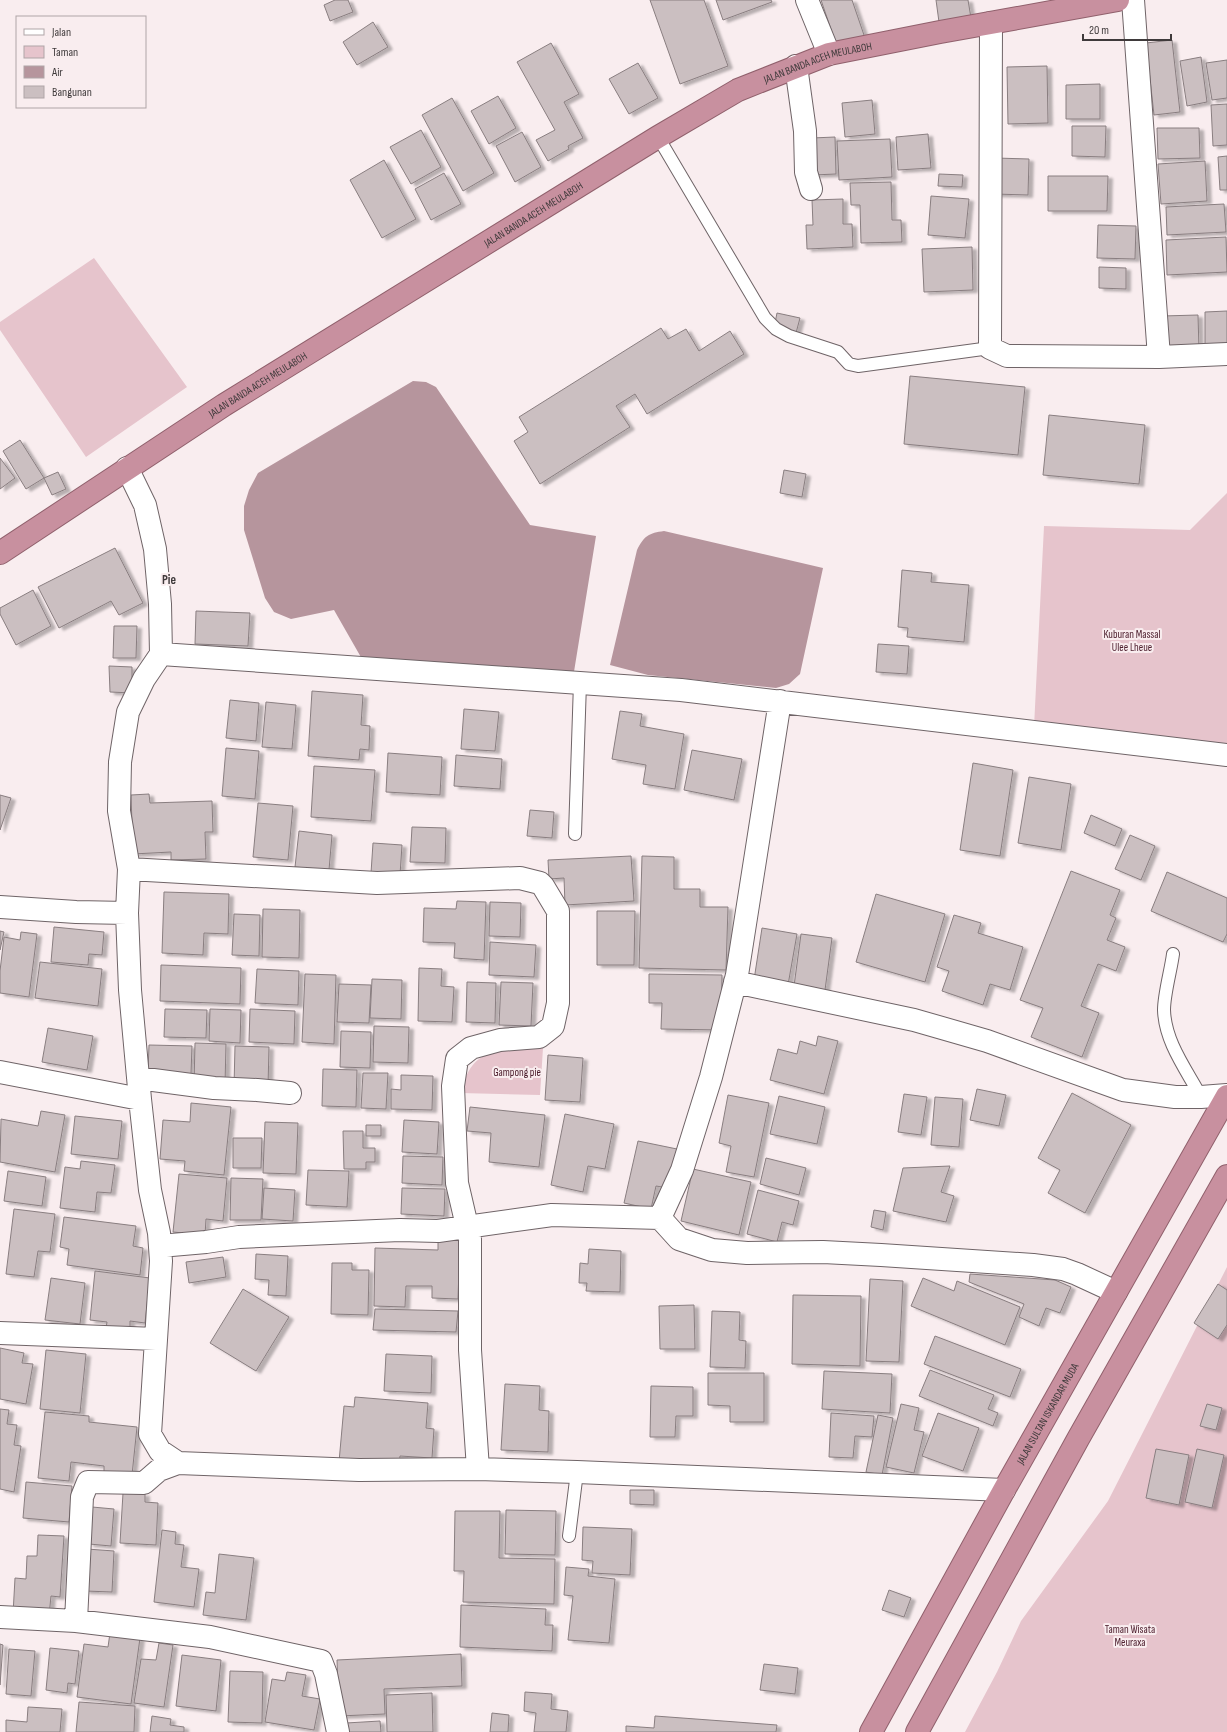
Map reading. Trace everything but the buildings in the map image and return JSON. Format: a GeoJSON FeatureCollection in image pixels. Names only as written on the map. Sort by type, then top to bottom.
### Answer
{"type":"FeatureCollection","features":[{"type":"Feature","properties":{"kind":"highway","name":"JALAN BANDA ACEH MEULABOH"},"geometry":{"type":"LineString","coordinates":[[0,553],[224,405],[658,137],[738,90],[829,54],[1118,0]]}},
{"type":"Feature","properties":{"kind":"highway","name":"JALAN SULTAN ISKANDAR MUDA"},"geometry":{"type":"LineString","coordinates":[[871,1732],[1004,1490],[1227,1096]]}},
{"type":"Feature","properties":{"kind":"highway"},"geometry":{"type":"LineString","coordinates":[[917,1732],[1074,1446],[1227,1176]]}},
{"type":"Feature","properties":{"kind":"street"},"geometry":{"type":"LineString","coordinates":[[807,0],[829,54]]}},
{"type":"Feature","properties":{"kind":"street"},"geometry":{"type":"LineString","coordinates":[[1133,0],[1159,357]]}},
{"type":"Feature","properties":{"kind":"street"},"geometry":{"type":"LineString","coordinates":[[991,23],[990,348],[1007,356],[1159,357],[1227,354]]}},
{"type":"Feature","properties":{"kind":"street"},"geometry":{"type":"LineString","coordinates":[[796,66],[804,131],[806,172],[811,189]]}},
{"type":"Feature","properties":{"kind":"street"},"geometry":{"type":"LineString","coordinates":[[127,468],[145,505],[155,550],[160,604],[161,654],[144,679],[128,712],[120,762],[119,811],[129,869],[127,913],[130,990],[138,1078],[150,1190],[159,1233],[161,1260],[150,1434],[160,1451],[178,1463]]}},
{"type":"Feature","properties":{"kind":"street"},"geometry":{"type":"LineString","coordinates":[[161,654],[681,690],[1227,755]]}},
{"type":"Feature","properties":{"kind":"street"},"geometry":{"type":"LineString","coordinates":[[660,1218],[682,1170],[711,1077],[735,982],[780,702]]}},
{"type":"Feature","properties":{"kind":"street"},"geometry":{"type":"LineString","coordinates":[[129,869],[377,883],[520,878],[540,883],[558,911],[558,996],[553,1026],[539,1037],[500,1040],[471,1048],[457,1059],[453,1086],[457,1183],[467,1226],[471,1258],[470,1350],[478,1469]]}},
{"type":"Feature","properties":{"kind":"street"},"geometry":{"type":"LineString","coordinates":[[0,907],[76,912],[127,913]]}},
{"type":"Feature","properties":{"kind":"street"},"geometry":{"type":"LineString","coordinates":[[735,982],[914,1020],[987,1042],[1123,1090],[1175,1097],[1201,1098],[1227,1096]]}},
{"type":"Feature","properties":{"kind":"street"},"geometry":{"type":"LineString","coordinates":[[0,1072],[140,1099]]}},
{"type":"Feature","properties":{"kind":"street"},"geometry":{"type":"LineString","coordinates":[[138,1078],[214,1088],[290,1093]]}},
{"type":"Feature","properties":{"kind":"street"},"geometry":{"type":"LineString","coordinates":[[160,1246],[206,1242],[239,1237],[400,1230],[438,1231],[552,1215],[660,1218],[679,1239],[712,1250],[747,1253],[823,1252],[1033,1265],[1063,1269],[1116,1292]]}},
{"type":"Feature","properties":{"kind":"street"},"geometry":{"type":"LineString","coordinates":[[0,1333],[156,1338]]}},
{"type":"Feature","properties":{"kind":"street"},"geometry":{"type":"LineString","coordinates":[[76,1621],[82,1497],[88,1482],[144,1483],[159,1470],[178,1463],[359,1470],[478,1469],[577,1472],[1004,1490]]}},
{"type":"Feature","properties":{"kind":"street"},"geometry":{"type":"LineString","coordinates":[[0,1617],[76,1621],[210,1637],[321,1661],[326,1674],[338,1732]]}},
{"type":"Feature","properties":{"kind":"lane"},"geometry":{"type":"LineString","coordinates":[[658,137],[765,318],[776,329],[789,336],[838,352],[849,364],[858,366],[990,348]]}},
{"type":"Feature","properties":{"kind":"lane"},"geometry":{"type":"LineString","coordinates":[[575,834],[580,683]]}},
{"type":"Feature","properties":{"kind":"lane"},"geometry":{"type":"LineString","coordinates":[[1174,954],[1164,1008],[1167,1030],[1173,1048],[1201,1098]]}},
{"type":"Feature","properties":{"kind":"lane"},"geometry":{"type":"LineString","coordinates":[[569,1536],[577,1472]]}},
{"type":"Feature","properties":{"kind":"green space"},"geometry":{"type":"Polygon","coordinates":[[[94,258],[187,387],[86,457],[0,330],[0,322],[94,258]]]}},
{"type":"Feature","properties":{"kind":"green space","name":"Kuburan Massal Ulee Lheue"},"geometry":{"type":"Polygon","coordinates":[[[1227,493],[1227,751],[1034,727],[1044,526],[1190,530],[1227,493]]]}},
{"type":"Feature","properties":{"kind":"green space","name":"Gampong pie"},"geometry":{"type":"Polygon","coordinates":[[[527,1047],[543,1048],[540,1095],[460,1093],[470,1069],[476,1061],[483,1056],[502,1050],[527,1047]]]}},
{"type":"Feature","properties":{"kind":"green space","name":"Taman Wisata Meuraxa"},"geometry":{"type":"Polygon","coordinates":[[[1227,1267],[1227,1732],[965,1732],[997,1672],[1021,1621],[1108,1501],[1227,1267]]]}},
{"type":"Feature","properties":{"kind":"water"},"geometry":{"type":"Polygon","coordinates":[[[413,381],[426,382],[436,387],[530,525],[596,536],[572,684],[362,659],[334,610],[291,619],[274,612],[265,598],[244,530],[244,506],[249,490],[258,473],[413,381]]]}},
{"type":"Feature","properties":{"kind":"water"},"geometry":{"type":"Polygon","coordinates":[[[664,531],[823,568],[800,674],[789,684],[776,688],[648,675],[610,665],[637,550],[645,538],[651,534],[664,531]]]}},
{"type":"Feature","properties":{"kind":"district","name":"Pie"},"geometry":{"type":"Point","coordinates":[169,579]}}]}
